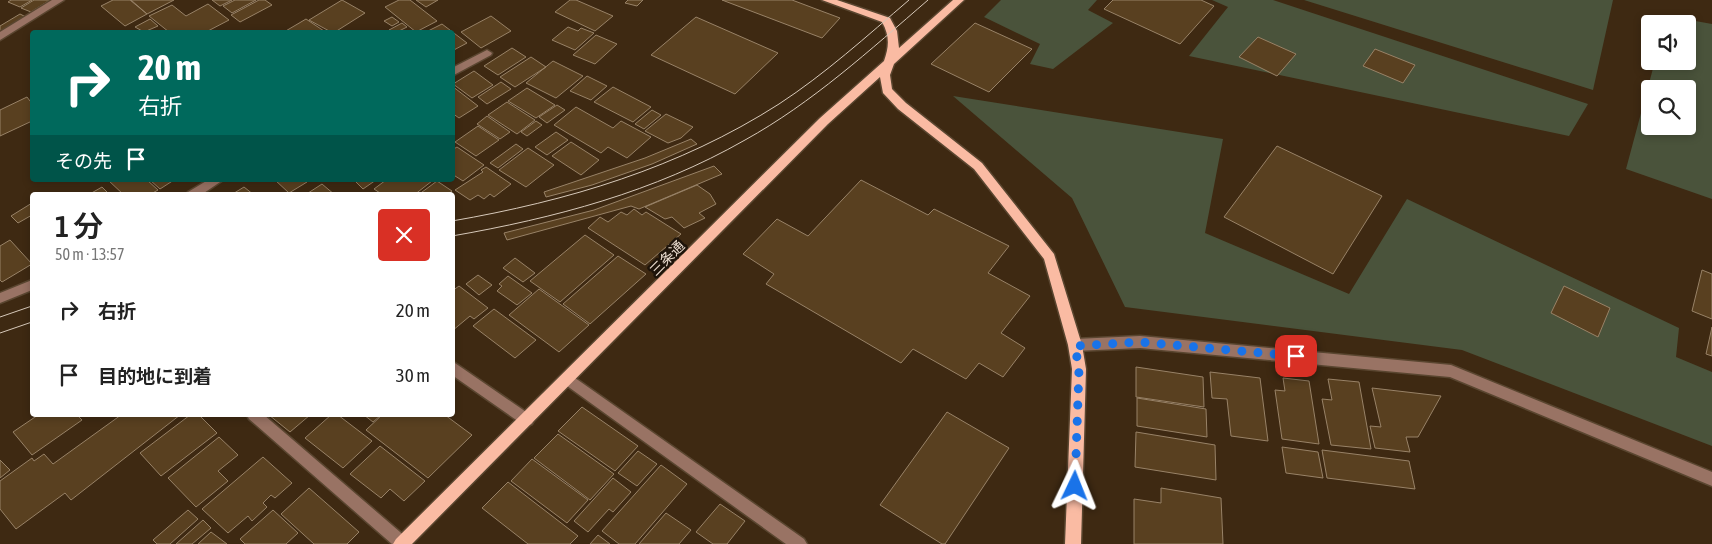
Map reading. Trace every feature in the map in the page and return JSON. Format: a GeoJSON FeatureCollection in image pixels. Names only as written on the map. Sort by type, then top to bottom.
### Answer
{"type":"FeatureCollection","features":[{"type":"Feature","properties":{"kind":"main road"},"geometry":{"type":"LineString","coordinates":[[827,0],[886,20],[892,31],[894,48],[885,75],[887,90],[902,106],[978,166],[1050,257],[1075,346],[1079,369],[1073,544]]}},
{"type":"Feature","properties":{"kind":"main road","name":"三条通"},"geometry":{"type":"LineString","coordinates":[[402,544],[824,121],[959,0]]}},
{"type":"Feature","properties":{"kind":"street"},"geometry":{"type":"LineString","coordinates":[[0,38],[59,0]]}},
{"type":"Feature","properties":{"kind":"street"},"geometry":{"type":"LineString","coordinates":[[455,71],[488,54]]}},
{"type":"Feature","properties":{"kind":"street"},"geometry":{"type":"LineString","coordinates":[[197,192],[214,182]]}},
{"type":"Feature","properties":{"kind":"street"},"geometry":{"type":"LineString","coordinates":[[0,298],[30,286]]}},
{"type":"Feature","properties":{"kind":"street"},"geometry":{"type":"LineString","coordinates":[[1075,346],[1140,342],[1451,371],[1712,479]]}},
{"type":"Feature","properties":{"kind":"street"},"geometry":{"type":"LineString","coordinates":[[455,369],[527,420]]}},
{"type":"Feature","properties":{"kind":"street"},"geometry":{"type":"LineString","coordinates":[[568,379],[799,544]]}},
{"type":"Feature","properties":{"kind":"street"},"geometry":{"type":"LineString","coordinates":[[256,417],[402,544]]}},
{"type":"Feature","properties":{"kind":"green space"},"geometry":{"type":"Polygon","coordinates":[[[1001,0],[1097,0],[1088,10],[1113,23],[1053,69],[1030,64],[1040,44],[984,17],[1001,0]]]}},
{"type":"Feature","properties":{"kind":"green space"},"geometry":{"type":"Polygon","coordinates":[[[1212,0],[1273,0],[1588,104],[1569,136],[1189,56],[1228,7],[1212,0]]]}},
{"type":"Feature","properties":{"kind":"green space"},"geometry":{"type":"Polygon","coordinates":[[[1304,0],[1613,0],[1593,90],[1304,0]]]}},
{"type":"Feature","properties":{"kind":"green space"},"geometry":{"type":"Polygon","coordinates":[[[1696,21],[1712,24],[1712,199],[1626,169],[1641,113],[1641,135],[1696,135],[1696,80],[1650,80],[1653,70],[1696,70],[1696,21]]]}},
{"type":"Feature","properties":{"kind":"green space"},"geometry":{"type":"Polygon","coordinates":[[[953,96],[1223,139],[1205,233],[1349,294],[1407,199],[1679,328],[1676,357],[1712,372],[1712,446],[1462,350],[1125,307],[1072,198],[953,96]]]}},
{"type":"Feature","properties":{"kind":"building"},"geometry":{"type":"Polygon","coordinates":[[[11,0],[32,0],[20,7],[8,2],[11,0]]]}},
{"type":"Feature","properties":{"kind":"building"},"geometry":{"type":"Polygon","coordinates":[[[34,0],[50,0],[31,12],[21,8],[34,0]]]}},
{"type":"Feature","properties":{"kind":"building"},"geometry":{"type":"Polygon","coordinates":[[[113,0],[130,0],[147,14],[125,26],[101,6],[113,0]]]}},
{"type":"Feature","properties":{"kind":"building"},"geometry":{"type":"Polygon","coordinates":[[[131,0],[174,0],[147,14],[131,0]]]}},
{"type":"Feature","properties":{"kind":"building"},"geometry":{"type":"Polygon","coordinates":[[[212,0],[232,0],[220,6],[212,0]]]}},
{"type":"Feature","properties":{"kind":"building"},"geometry":{"type":"Polygon","coordinates":[[[235,0],[256,0],[232,13],[223,6],[235,0]]]}},
{"type":"Feature","properties":{"kind":"building"},"geometry":{"type":"Polygon","coordinates":[[[259,0],[265,0],[272,5],[240,22],[231,15],[259,0]]]}},
{"type":"Feature","properties":{"kind":"building"},"geometry":{"type":"Polygon","coordinates":[[[342,0],[365,13],[338,30],[327,30],[309,20],[342,0]]]}},
{"type":"Feature","properties":{"kind":"building"},"geometry":{"type":"Polygon","coordinates":[[[399,0],[410,0],[437,21],[420,30],[414,30],[385,7],[399,0]]]}},
{"type":"Feature","properties":{"kind":"building"},"geometry":{"type":"Polygon","coordinates":[[[416,0],[438,0],[426,7],[416,0]]]}},
{"type":"Feature","properties":{"kind":"building"},"geometry":{"type":"Polygon","coordinates":[[[570,0],[576,0],[613,16],[595,31],[555,12],[570,0]]]}},
{"type":"Feature","properties":{"kind":"building"},"geometry":{"type":"Polygon","coordinates":[[[628,0],[643,0],[637,6],[625,3],[628,0]]]}},
{"type":"Feature","properties":{"kind":"building"},"geometry":{"type":"Polygon","coordinates":[[[722,0],[792,0],[840,18],[822,38],[722,0]]]}},
{"type":"Feature","properties":{"kind":"building"},"geometry":{"type":"Polygon","coordinates":[[[1113,0],[1201,0],[1214,6],[1180,44],[1104,9],[1113,0]]]}},
{"type":"Feature","properties":{"kind":"building"},"geometry":{"type":"Polygon","coordinates":[[[208,4],[229,20],[210,30],[166,30],[149,16],[172,5],[186,16],[208,4]]]}},
{"type":"Feature","properties":{"kind":"building"},"geometry":{"type":"Polygon","coordinates":[[[20,14],[28,18],[0,35],[0,26],[20,14]]]}},
{"type":"Feature","properties":{"kind":"building"},"geometry":{"type":"Polygon","coordinates":[[[491,16],[511,31],[481,48],[461,32],[491,16]]]}},
{"type":"Feature","properties":{"kind":"building"},"geometry":{"type":"Polygon","coordinates":[[[392,17],[399,22],[392,26],[384,21],[392,17]]]}},
{"type":"Feature","properties":{"kind":"building"},"geometry":{"type":"Polygon","coordinates":[[[696,17],[778,53],[735,94],[651,55],[696,17]]]}},
{"type":"Feature","properties":{"kind":"building"},"geometry":{"type":"Polygon","coordinates":[[[150,19],[158,26],[149,30],[140,30],[135,27],[150,19]]]}},
{"type":"Feature","properties":{"kind":"building"},"geometry":{"type":"Polygon","coordinates":[[[306,19],[322,30],[287,30],[306,19]]]}},
{"type":"Feature","properties":{"kind":"building"},"geometry":{"type":"Polygon","coordinates":[[[402,23],[407,27],[401,30],[389,30],[402,23]]]}},
{"type":"Feature","properties":{"kind":"building"},"geometry":{"type":"Polygon","coordinates":[[[975,23],[1032,49],[989,92],[931,64],[975,23]]]}},
{"type":"Feature","properties":{"kind":"building"},"geometry":{"type":"Polygon","coordinates":[[[442,24],[450,30],[430,30],[442,24]]]}},
{"type":"Feature","properties":{"kind":"building"},"geometry":{"type":"Polygon","coordinates":[[[568,27],[578,31],[581,28],[594,33],[575,50],[552,40],[568,27]]]}},
{"type":"Feature","properties":{"kind":"building"},"geometry":{"type":"Polygon","coordinates":[[[455,34],[467,43],[455,49],[455,34]]]}},
{"type":"Feature","properties":{"kind":"building"},"geometry":{"type":"Polygon","coordinates":[[[596,35],[617,44],[595,64],[573,55],[596,35]]]}},
{"type":"Feature","properties":{"kind":"building"},"geometry":{"type":"Polygon","coordinates":[[[1258,37],[1296,54],[1277,76],[1239,57],[1258,37]]]}},
{"type":"Feature","properties":{"kind":"building"},"geometry":{"type":"Polygon","coordinates":[[[512,48],[526,57],[498,75],[484,66],[512,48]]]}},
{"type":"Feature","properties":{"kind":"building"},"geometry":{"type":"Polygon","coordinates":[[[1375,49],[1415,65],[1403,83],[1363,66],[1375,49]]]}},
{"type":"Feature","properties":{"kind":"building"},"geometry":{"type":"Polygon","coordinates":[[[531,57],[546,67],[515,87],[500,77],[531,57]]]}},
{"type":"Feature","properties":{"kind":"building"},"geometry":{"type":"Polygon","coordinates":[[[553,61],[583,76],[556,98],[526,83],[553,61]]]}},
{"type":"Feature","properties":{"kind":"building"},"geometry":{"type":"Polygon","coordinates":[[[474,71],[493,85],[472,98],[455,85],[455,83],[474,71]]]}},
{"type":"Feature","properties":{"kind":"building"},"geometry":{"type":"Polygon","coordinates":[[[587,76],[607,86],[591,100],[570,91],[587,76]]]}},
{"type":"Feature","properties":{"kind":"building"},"geometry":{"type":"Polygon","coordinates":[[[501,82],[511,89],[487,104],[478,97],[501,82]]]}},
{"type":"Feature","properties":{"kind":"building"},"geometry":{"type":"Polygon","coordinates":[[[613,87],[651,107],[633,122],[594,102],[613,87]]]}},
{"type":"Feature","properties":{"kind":"building"},"geometry":{"type":"Polygon","coordinates":[[[455,88],[478,106],[459,118],[455,115],[455,88]]]}},
{"type":"Feature","properties":{"kind":"building"},"geometry":{"type":"Polygon","coordinates":[[[527,88],[555,105],[536,118],[508,101],[527,88]]]}},
{"type":"Feature","properties":{"kind":"building"},"geometry":{"type":"Polygon","coordinates":[[[27,97],[30,101],[30,122],[0,136],[0,110],[27,97]]]}},
{"type":"Feature","properties":{"kind":"building"},"geometry":{"type":"Polygon","coordinates":[[[507,102],[535,120],[517,134],[488,115],[507,102]]]}},
{"type":"Feature","properties":{"kind":"building"},"geometry":{"type":"Polygon","coordinates":[[[557,105],[565,110],[547,123],[539,117],[557,105]]]}},
{"type":"Feature","properties":{"kind":"building"},"geometry":{"type":"Polygon","coordinates":[[[576,107],[613,128],[621,121],[651,137],[627,158],[608,147],[601,153],[554,125],[576,107]]]}},
{"type":"Feature","properties":{"kind":"building"},"geometry":{"type":"Polygon","coordinates":[[[652,110],[661,115],[644,129],[635,124],[652,110]]]}},
{"type":"Feature","properties":{"kind":"building"},"geometry":{"type":"Polygon","coordinates":[[[666,114],[693,127],[681,138],[668,143],[645,131],[666,114]]]}},
{"type":"Feature","properties":{"kind":"building"},"geometry":{"type":"Polygon","coordinates":[[[487,116],[510,132],[500,139],[477,124],[487,116]]]}},
{"type":"Feature","properties":{"kind":"building"},"geometry":{"type":"Polygon","coordinates":[[[536,121],[542,125],[527,136],[521,132],[536,121]]]}},
{"type":"Feature","properties":{"kind":"building"},"geometry":{"type":"Polygon","coordinates":[[[478,126],[499,140],[476,156],[455,142],[478,126]]]}},
{"type":"Feature","properties":{"kind":"building"},"geometry":{"type":"Polygon","coordinates":[[[556,132],[568,140],[547,155],[535,147],[556,132]]]}},
{"type":"Feature","properties":{"kind":"building"},"geometry":{"type":"Polygon","coordinates":[[[691,139],[697,144],[652,164],[592,185],[546,197],[544,192],[645,158],[691,139]]]}},
{"type":"Feature","properties":{"kind":"building"},"geometry":{"type":"Polygon","coordinates":[[[571,142],[599,160],[581,175],[552,156],[571,142]]]}},
{"type":"Feature","properties":{"kind":"building"},"geometry":{"type":"Polygon","coordinates":[[[516,144],[523,149],[498,168],[490,163],[516,144]]]}},
{"type":"Feature","properties":{"kind":"building"},"geometry":{"type":"Polygon","coordinates":[[[1277,146],[1382,196],[1333,274],[1224,217],[1277,146]]]}},
{"type":"Feature","properties":{"kind":"building"},"geometry":{"type":"Polygon","coordinates":[[[457,147],[484,165],[463,181],[455,176],[455,148],[457,147]]]}},
{"type":"Feature","properties":{"kind":"building"},"geometry":{"type":"Polygon","coordinates":[[[528,148],[554,165],[526,187],[499,170],[528,148]]]}},
{"type":"Feature","properties":{"kind":"building"},"geometry":{"type":"Polygon","coordinates":[[[714,166],[722,174],[639,209],[631,206],[507,240],[504,233],[594,210],[714,166]]]}},
{"type":"Feature","properties":{"kind":"building"},"geometry":{"type":"Polygon","coordinates":[[[486,167],[511,184],[494,197],[490,194],[484,199],[478,195],[470,200],[455,190],[483,172],[481,170],[486,167]]]}},
{"type":"Feature","properties":{"kind":"building"},"geometry":{"type":"Polygon","coordinates":[[[861,180],[928,215],[934,209],[1009,246],[988,273],[1030,296],[1001,333],[1025,348],[1003,377],[979,363],[966,379],[913,349],[901,363],[766,284],[774,274],[743,254],[777,219],[808,236],[861,180]]]}},
{"type":"Feature","properties":{"kind":"building"},"geometry":{"type":"Polygon","coordinates":[[[110,182],[149,182],[158,190],[154,192],[121,192],[110,182]]]}},
{"type":"Feature","properties":{"kind":"building"},"geometry":{"type":"Polygon","coordinates":[[[152,182],[171,182],[160,189],[152,182]]]}},
{"type":"Feature","properties":{"kind":"building"},"geometry":{"type":"Polygon","coordinates":[[[277,182],[307,182],[291,192],[288,192],[277,182]]]}},
{"type":"Feature","properties":{"kind":"building"},"geometry":{"type":"Polygon","coordinates":[[[356,182],[373,182],[363,189],[356,182]]]}},
{"type":"Feature","properties":{"kind":"building"},"geometry":{"type":"Polygon","coordinates":[[[383,182],[431,182],[418,192],[378,192],[374,189],[383,182]]]}},
{"type":"Feature","properties":{"kind":"building"},"geometry":{"type":"Polygon","coordinates":[[[436,182],[452,191],[451,192],[422,192],[436,182]]]}},
{"type":"Feature","properties":{"kind":"building"},"geometry":{"type":"Polygon","coordinates":[[[322,184],[331,192],[310,192],[322,184]]]}},
{"type":"Feature","properties":{"kind":"building"},"geometry":{"type":"Polygon","coordinates":[[[697,185],[710,194],[716,204],[699,213],[705,218],[684,228],[672,217],[665,219],[645,207],[697,185]]]}},
{"type":"Feature","properties":{"kind":"building"},"geometry":{"type":"Polygon","coordinates":[[[102,187],[107,192],[93,192],[102,187]]]}},
{"type":"Feature","properties":{"kind":"building"},"geometry":{"type":"Polygon","coordinates":[[[244,187],[250,192],[236,192],[244,187]]]}},
{"type":"Feature","properties":{"kind":"building"},"geometry":{"type":"Polygon","coordinates":[[[30,204],[30,216],[18,223],[11,216],[30,204]]]}},
{"type":"Feature","properties":{"kind":"building"},"geometry":{"type":"Polygon","coordinates":[[[634,209],[642,215],[646,212],[681,234],[645,265],[588,228],[600,217],[608,222],[621,212],[627,215],[634,209]]]}},
{"type":"Feature","properties":{"kind":"building"},"geometry":{"type":"Polygon","coordinates":[[[585,235],[614,255],[560,302],[530,281],[585,235]]]}},
{"type":"Feature","properties":{"kind":"building"},"geometry":{"type":"Polygon","coordinates":[[[10,240],[30,262],[30,265],[2,282],[0,280],[0,246],[10,240]]]}},
{"type":"Feature","properties":{"kind":"building"},"geometry":{"type":"Polygon","coordinates":[[[618,256],[646,274],[590,324],[563,304],[618,256]]]}},
{"type":"Feature","properties":{"kind":"building"},"geometry":{"type":"Polygon","coordinates":[[[515,258],[535,273],[523,282],[503,268],[515,258]]]}},
{"type":"Feature","properties":{"kind":"building"},"geometry":{"type":"Polygon","coordinates":[[[1702,270],[1712,274],[1712,319],[1692,311],[1702,270]]]}},
{"type":"Feature","properties":{"kind":"building"},"geometry":{"type":"Polygon","coordinates":[[[478,275],[492,285],[479,295],[466,284],[478,275]]]}},
{"type":"Feature","properties":{"kind":"building"},"geometry":{"type":"Polygon","coordinates":[[[508,276],[532,293],[517,305],[497,291],[502,286],[499,284],[508,276]]]}},
{"type":"Feature","properties":{"kind":"building"},"geometry":{"type":"Polygon","coordinates":[[[459,286],[488,308],[474,319],[470,316],[455,328],[455,289],[459,286]]]}},
{"type":"Feature","properties":{"kind":"building"},"geometry":{"type":"Polygon","coordinates":[[[1564,286],[1610,308],[1598,337],[1551,313],[1564,286]]]}},
{"type":"Feature","properties":{"kind":"building"},"geometry":{"type":"Polygon","coordinates":[[[539,289],[589,325],[559,352],[509,315],[539,289]]]}},
{"type":"Feature","properties":{"kind":"building"},"geometry":{"type":"Polygon","coordinates":[[[494,309],[536,340],[515,358],[473,326],[494,309]]]}},
{"type":"Feature","properties":{"kind":"building"},"geometry":{"type":"Polygon","coordinates":[[[1712,327],[1712,356],[1706,354],[1712,327]]]}},
{"type":"Feature","properties":{"kind":"building"},"geometry":{"type":"Polygon","coordinates":[[[1136,367],[1203,377],[1204,407],[1136,397],[1136,367]]]}},
{"type":"Feature","properties":{"kind":"building"},"geometry":{"type":"Polygon","coordinates":[[[1210,372],[1260,378],[1268,441],[1231,436],[1227,399],[1212,398],[1210,372]]]}},
{"type":"Feature","properties":{"kind":"building"},"geometry":{"type":"Polygon","coordinates":[[[1283,378],[1309,381],[1319,444],[1282,439],[1275,390],[1285,391],[1283,378]]]}},
{"type":"Feature","properties":{"kind":"building"},"geometry":{"type":"Polygon","coordinates":[[[1328,379],[1359,382],[1371,449],[1331,445],[1322,399],[1332,400],[1328,379]]]}},
{"type":"Feature","properties":{"kind":"building"},"geometry":{"type":"Polygon","coordinates":[[[1372,388],[1441,396],[1418,437],[1406,437],[1410,452],[1375,448],[1370,426],[1381,427],[1372,388]]]}},
{"type":"Feature","properties":{"kind":"building"},"geometry":{"type":"Polygon","coordinates":[[[1137,398],[1206,409],[1207,437],[1137,426],[1137,398]]]}},
{"type":"Feature","properties":{"kind":"building"},"geometry":{"type":"Polygon","coordinates":[[[582,407],[638,446],[615,471],[558,431],[582,407]]]}},
{"type":"Feature","properties":{"kind":"building"},"geometry":{"type":"Polygon","coordinates":[[[947,412],[1009,448],[945,544],[942,544],[880,505],[947,412]]]}},
{"type":"Feature","properties":{"kind":"building"},"geometry":{"type":"Polygon","coordinates":[[[35,417],[79,417],[82,420],[32,455],[13,432],[35,417]]]}},
{"type":"Feature","properties":{"kind":"building"},"geometry":{"type":"Polygon","coordinates":[[[118,417],[177,417],[71,500],[65,493],[16,529],[0,509],[0,481],[32,458],[34,461],[44,454],[53,464],[118,417]]]}},
{"type":"Feature","properties":{"kind":"building"},"geometry":{"type":"Polygon","coordinates":[[[187,417],[201,417],[217,433],[161,476],[140,453],[187,417]]]}},
{"type":"Feature","properties":{"kind":"building"},"geometry":{"type":"Polygon","coordinates":[[[271,417],[308,417],[290,432],[271,417]]]}},
{"type":"Feature","properties":{"kind":"building"},"geometry":{"type":"Polygon","coordinates":[[[329,417],[341,417],[372,441],[343,468],[305,438],[329,417]]]}},
{"type":"Feature","properties":{"kind":"building"},"geometry":{"type":"Polygon","coordinates":[[[367,417],[379,417],[373,422],[367,417]]]}},
{"type":"Feature","properties":{"kind":"building"},"geometry":{"type":"Polygon","coordinates":[[[380,417],[448,417],[472,435],[428,478],[366,430],[380,417]]]}},
{"type":"Feature","properties":{"kind":"building"},"geometry":{"type":"Polygon","coordinates":[[[1136,432],[1215,445],[1216,480],[1135,467],[1136,432]]]}},
{"type":"Feature","properties":{"kind":"building"},"geometry":{"type":"Polygon","coordinates":[[[558,434],[614,474],[590,500],[534,458],[558,434]]]}},
{"type":"Feature","properties":{"kind":"building"},"geometry":{"type":"Polygon","coordinates":[[[219,437],[238,455],[218,471],[228,481],[196,507],[168,478],[219,437]]]}},
{"type":"Feature","properties":{"kind":"building"},"geometry":{"type":"Polygon","coordinates":[[[380,446],[425,481],[404,501],[390,489],[381,498],[350,474],[380,446]]]}},
{"type":"Feature","properties":{"kind":"building"},"geometry":{"type":"Polygon","coordinates":[[[1282,447],[1318,452],[1323,478],[1286,473],[1282,447]]]}},
{"type":"Feature","properties":{"kind":"building"},"geometry":{"type":"Polygon","coordinates":[[[1322,450],[1409,461],[1415,489],[1327,478],[1322,450]]]}},
{"type":"Feature","properties":{"kind":"building"},"geometry":{"type":"Polygon","coordinates":[[[638,451],[657,464],[637,486],[618,473],[638,451]]]}},
{"type":"Feature","properties":{"kind":"building"},"geometry":{"type":"Polygon","coordinates":[[[263,457],[292,483],[275,498],[271,495],[263,503],[267,507],[252,521],[248,516],[228,533],[202,509],[263,457]]]}},
{"type":"Feature","properties":{"kind":"building"},"geometry":{"type":"Polygon","coordinates":[[[532,459],[588,500],[567,523],[511,481],[532,459]]]}},
{"type":"Feature","properties":{"kind":"building"},"geometry":{"type":"Polygon","coordinates":[[[0,460],[10,470],[0,478],[0,460]]]}},
{"type":"Feature","properties":{"kind":"building"},"geometry":{"type":"Polygon","coordinates":[[[661,465],[687,484],[635,544],[619,544],[602,531],[661,465]]]}},
{"type":"Feature","properties":{"kind":"building"},"geometry":{"type":"Polygon","coordinates":[[[613,478],[631,492],[613,512],[609,509],[588,532],[574,521],[613,478]]]}},
{"type":"Feature","properties":{"kind":"building"},"geometry":{"type":"Polygon","coordinates":[[[508,482],[578,536],[570,544],[528,544],[482,508],[508,482]]]}},
{"type":"Feature","properties":{"kind":"building"},"geometry":{"type":"Polygon","coordinates":[[[309,488],[359,532],[347,544],[314,544],[281,514],[309,488]]]}},
{"type":"Feature","properties":{"kind":"building"},"geometry":{"type":"Polygon","coordinates":[[[1161,488],[1221,498],[1223,544],[1134,544],[1134,499],[1161,503],[1161,488]]]}},
{"type":"Feature","properties":{"kind":"building"},"geometry":{"type":"Polygon","coordinates":[[[720,504],[745,521],[727,544],[713,544],[696,532],[720,504]]]}},
{"type":"Feature","properties":{"kind":"building"},"geometry":{"type":"Polygon","coordinates":[[[188,510],[198,519],[170,544],[157,544],[153,540],[188,510]]]}},
{"type":"Feature","properties":{"kind":"building"},"geometry":{"type":"Polygon","coordinates":[[[273,510],[298,533],[286,544],[245,544],[240,539],[273,510]]]}},
{"type":"Feature","properties":{"kind":"building"},"geometry":{"type":"Polygon","coordinates":[[[666,513],[691,530],[679,544],[639,544],[666,513]]]}},
{"type":"Feature","properties":{"kind":"building"},"geometry":{"type":"Polygon","coordinates":[[[203,520],[211,528],[192,544],[176,544],[203,520]]]}},
{"type":"Feature","properties":{"kind":"building"},"geometry":{"type":"Polygon","coordinates":[[[211,532],[227,544],[198,544],[211,532]]]}},
{"type":"Feature","properties":{"kind":"building"},"geometry":{"type":"Polygon","coordinates":[[[598,535],[610,544],[590,544],[598,535]]]}},
{"type":"Feature","properties":{"kind":"tram line"},"geometry":{"type":"LineString","coordinates":[[455,220],[495,213],[580,192],[662,164],[702,146],[741,127],[779,104],[846,54],[909,0]]}},
{"type":"Feature","properties":{"kind":"tram line"},"geometry":{"type":"LineString","coordinates":[[455,235],[528,221],[603,201],[675,174],[711,158],[794,110],[862,57],[928,0]]}},
{"type":"Feature","properties":{"kind":"tram line"},"geometry":{"type":"LineString","coordinates":[[0,317],[30,307]]}},
{"type":"Feature","properties":{"kind":"tram line"},"geometry":{"type":"LineString","coordinates":[[0,333],[30,323]]}},
{"type":"Feature","properties":{"kind":"route"},"geometry":{"type":"LineString","coordinates":[[1075,486],[1079,369],[1075,346],[1140,342],[1296,356]]}}]}
